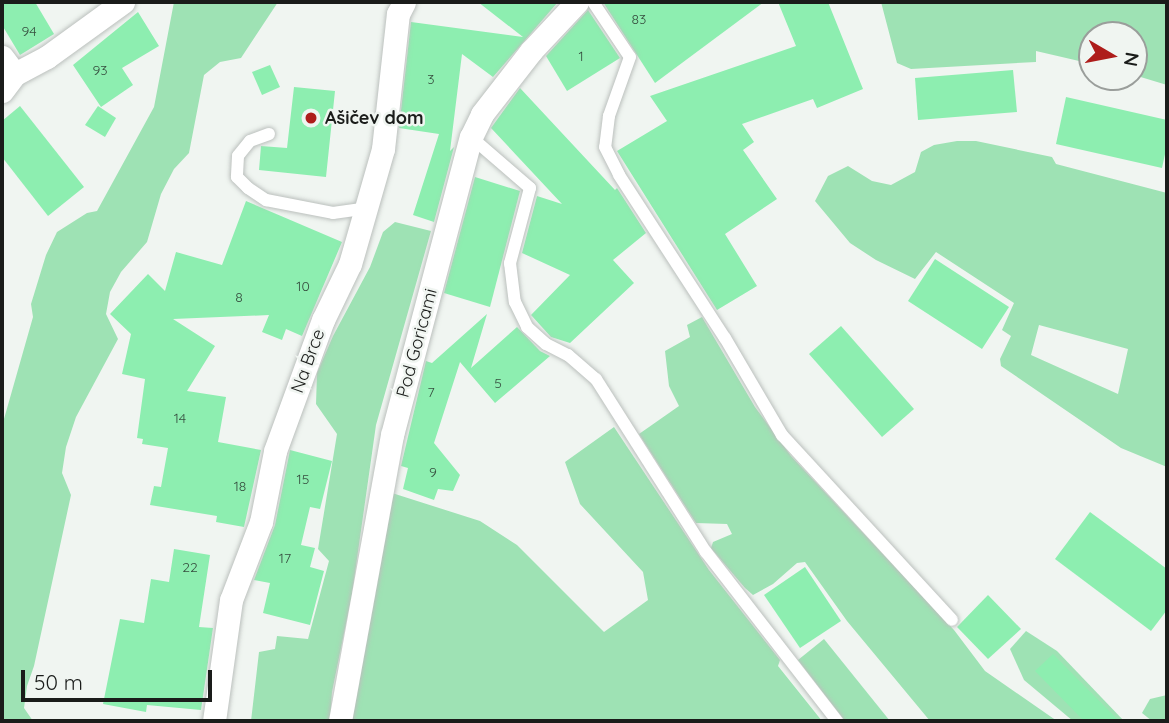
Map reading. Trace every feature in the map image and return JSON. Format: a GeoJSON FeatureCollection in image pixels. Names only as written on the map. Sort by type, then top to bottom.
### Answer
{"type":"FeatureCollection","features":[{"type":"Feature","properties":{"kind":"street"},"geometry":{"type":"LineString","coordinates":[[5,73],[47,57],[123,2]]}},
{"type":"Feature","properties":{"kind":"street","name":"Na Brce"},"geometry":{"type":"LineString","coordinates":[[214,721],[231,600],[261,522],[275,450],[323,320],[350,264],[383,149],[398,14],[404,2]]}},
{"type":"Feature","properties":{"kind":"street","name":"Pod Goricami"},"geometry":{"type":"LineString","coordinates":[[340,721],[392,435],[471,137],[482,114],[531,51],[577,2]]}},
{"type":"Feature","properties":{"kind":"lane"},"geometry":{"type":"LineString","coordinates":[[593,2],[630,57],[609,116],[605,147],[619,174],[711,316],[782,435],[952,620]]}},
{"type":"Feature","properties":{"kind":"lane"},"geometry":{"type":"LineString","coordinates":[[269,134],[250,141],[238,156],[237,177],[248,188],[266,200],[333,213],[367,208]]}},
{"type":"Feature","properties":{"kind":"lane"},"geometry":{"type":"LineString","coordinates":[[471,137],[530,188],[510,263],[514,302],[527,327],[546,344],[568,355],[596,379],[706,552],[837,721]]}},
{"type":"Feature","properties":{"kind":"green space"},"geometry":{"type":"Polygon","coordinates":[[[174,2],[278,2],[241,58],[220,62],[204,75],[189,153],[174,169],[161,194],[147,242],[121,272],[110,292],[106,314],[118,339],[76,417],[66,447],[62,473],[71,495],[34,666],[27,686],[24,708],[33,721],[2,721],[2,426],[33,317],[31,304],[46,255],[57,232],[87,213],[97,211],[154,107],[174,2]]]}},
{"type":"Feature","properties":{"kind":"green space"},"geometry":{"type":"Polygon","coordinates":[[[881,2],[1167,2],[1167,85],[1148,79],[1148,21],[1078,21],[1078,61],[1036,51],[1036,62],[911,69],[897,63],[881,2]]]}},
{"type":"Feature","properties":{"kind":"green space"},"geometry":{"type":"Polygon","coordinates":[[[976,141],[1052,157],[1056,164],[1167,193],[1167,467],[1121,448],[1001,366],[1000,359],[1011,336],[1002,330],[1014,303],[936,252],[915,279],[876,260],[850,243],[815,201],[828,176],[848,166],[872,181],[891,185],[915,172],[921,152],[934,145],[976,141]],[[1039,325],[1031,355],[1118,394],[1128,349],[1039,325]]]}},
{"type":"Feature","properties":{"kind":"green space"},"geometry":{"type":"Polygon","coordinates":[[[395,222],[431,231],[376,425],[352,594],[332,692],[330,721],[251,721],[259,652],[275,649],[277,636],[308,639],[329,561],[318,549],[337,434],[316,404],[317,373],[333,336],[370,267],[383,232],[395,222]]]}},
{"type":"Feature","properties":{"kind":"green space"},"geometry":{"type":"Polygon","coordinates":[[[702,317],[755,407],[791,456],[954,630],[985,671],[1057,721],[930,721],[847,621],[805,562],[797,563],[773,584],[753,595],[745,588],[711,548],[713,542],[732,534],[727,524],[696,523],[639,434],[679,406],[669,386],[665,351],[690,337],[687,325],[702,317]]]}},
{"type":"Feature","properties":{"kind":"green space"},"geometry":{"type":"Polygon","coordinates":[[[614,427],[709,570],[780,660],[778,666],[822,721],[352,721],[392,493],[480,521],[517,545],[604,632],[648,600],[643,572],[580,504],[565,462],[614,427]]]}},
{"type":"Feature","properties":{"kind":"green space"},"geometry":{"type":"Polygon","coordinates":[[[1026,631],[1057,651],[1124,721],[1073,721],[1024,680],[1010,649],[1026,631]]]}},
{"type":"Feature","properties":{"kind":"green space"},"geometry":{"type":"Polygon","coordinates":[[[824,639],[890,721],[845,721],[798,660],[824,639]]]}},
{"type":"Feature","properties":{"kind":"green space"},"geometry":{"type":"Polygon","coordinates":[[[1167,695],[1167,721],[1152,721],[1142,713],[1150,699],[1167,695]]]}},
{"type":"Feature","properties":{"kind":"building"},"geometry":{"type":"Polygon","coordinates":[[[2,2],[35,2],[54,34],[20,55],[2,25],[2,2]]]}},
{"type":"Feature","properties":{"kind":"building"},"geometry":{"type":"Polygon","coordinates":[[[478,2],[558,2],[493,77],[462,54],[450,151],[454,147],[434,222],[413,215],[439,134],[399,128],[411,22],[523,37],[478,2]]]}},
{"type":"Feature","properties":{"kind":"building"},"geometry":{"type":"Polygon","coordinates":[[[603,2],[764,2],[655,83],[603,2]]]}},
{"type":"Feature","properties":{"kind":"building"},"geometry":{"type":"Polygon","coordinates":[[[778,2],[828,2],[863,89],[817,108],[813,99],[742,124],[754,142],[743,150],[777,199],[725,234],[757,286],[717,310],[617,151],[667,121],[650,96],[796,46],[778,2]]]}},
{"type":"Feature","properties":{"kind":"building"},"geometry":{"type":"Polygon","coordinates":[[[588,10],[620,58],[567,91],[546,56],[588,10]]]}},
{"type":"Feature","properties":{"kind":"building"},"geometry":{"type":"Polygon","coordinates":[[[138,12],[159,46],[122,68],[133,85],[101,107],[73,65],[138,12]]]}},
{"type":"Feature","properties":{"kind":"building"},"geometry":{"type":"Polygon","coordinates":[[[270,65],[280,87],[262,95],[252,72],[270,65]]]}},
{"type":"Feature","properties":{"kind":"building"},"geometry":{"type":"Polygon","coordinates":[[[1013,70],[1017,112],[918,120],[915,78],[1013,70]]]}},
{"type":"Feature","properties":{"kind":"building","name":"Ašičev dom"},"geometry":{"type":"Polygon","coordinates":[[[294,87],[335,91],[326,177],[259,170],[261,146],[287,148],[294,87]]]}},
{"type":"Feature","properties":{"kind":"building"},"geometry":{"type":"Polygon","coordinates":[[[520,88],[615,190],[617,188],[646,233],[613,260],[634,283],[570,343],[551,337],[531,315],[570,275],[522,253],[537,196],[562,204],[491,128],[520,88]]]}},
{"type":"Feature","properties":{"kind":"building"},"geometry":{"type":"Polygon","coordinates":[[[1066,97],[1167,120],[1167,145],[1162,168],[1056,144],[1066,97]]]}},
{"type":"Feature","properties":{"kind":"building"},"geometry":{"type":"Polygon","coordinates":[[[20,106],[84,187],[48,216],[2,157],[2,121],[20,106]]]}},
{"type":"Feature","properties":{"kind":"building"},"geometry":{"type":"Polygon","coordinates":[[[98,106],[116,118],[105,137],[85,125],[98,106]]]}},
{"type":"Feature","properties":{"kind":"building"},"geometry":{"type":"Polygon","coordinates":[[[475,177],[520,191],[490,307],[444,293],[475,177]]]}},
{"type":"Feature","properties":{"kind":"building"},"geometry":{"type":"Polygon","coordinates":[[[246,201],[342,242],[302,336],[286,329],[282,340],[262,332],[269,315],[173,319],[215,346],[187,391],[226,397],[218,442],[261,450],[244,527],[216,522],[217,516],[150,505],[154,486],[161,487],[168,448],[142,444],[143,439],[137,438],[145,379],[122,374],[131,334],[110,314],[148,274],[165,291],[176,252],[222,265],[246,201]]]}},
{"type":"Feature","properties":{"kind":"building"},"geometry":{"type":"Polygon","coordinates":[[[935,259],[1009,307],[982,349],[908,301],[935,259]]]}},
{"type":"Feature","properties":{"kind":"building"},"geometry":{"type":"Polygon","coordinates":[[[487,314],[471,368],[517,327],[540,351],[550,356],[495,403],[460,362],[434,443],[460,475],[453,491],[438,489],[434,500],[403,489],[408,468],[401,466],[426,361],[432,363],[487,314]]]}},
{"type":"Feature","properties":{"kind":"building"},"geometry":{"type":"Polygon","coordinates":[[[841,326],[914,409],[882,437],[809,354],[841,326]]]}},
{"type":"Feature","properties":{"kind":"building"},"geometry":{"type":"Polygon","coordinates":[[[290,450],[332,461],[320,509],[310,507],[301,545],[315,548],[310,567],[324,571],[310,625],[263,613],[270,583],[254,580],[275,525],[290,450]]]}},
{"type":"Feature","properties":{"kind":"building"},"geometry":{"type":"Polygon","coordinates":[[[1090,512],[1167,569],[1167,610],[1151,631],[1055,559],[1090,512]]]}},
{"type":"Feature","properties":{"kind":"building"},"geometry":{"type":"Polygon","coordinates":[[[174,549],[210,555],[199,627],[213,628],[201,710],[147,705],[146,712],[103,704],[120,619],[144,623],[151,579],[169,582],[174,549]]]}},
{"type":"Feature","properties":{"kind":"building"},"geometry":{"type":"Polygon","coordinates":[[[805,567],[841,621],[800,648],[764,595],[805,567]]]}},
{"type":"Feature","properties":{"kind":"building"},"geometry":{"type":"Polygon","coordinates":[[[988,595],[1021,629],[988,659],[957,627],[988,595]]]}},
{"type":"Feature","properties":{"kind":"building"},"geometry":{"type":"Polygon","coordinates":[[[1053,654],[1119,721],[1084,721],[1035,671],[1053,654]]]}},
{"type":"Feature","properties":{"kind":"place","name":"Ašičev dom"},"geometry":{"type":"Point","coordinates":[311,118]}}]}
